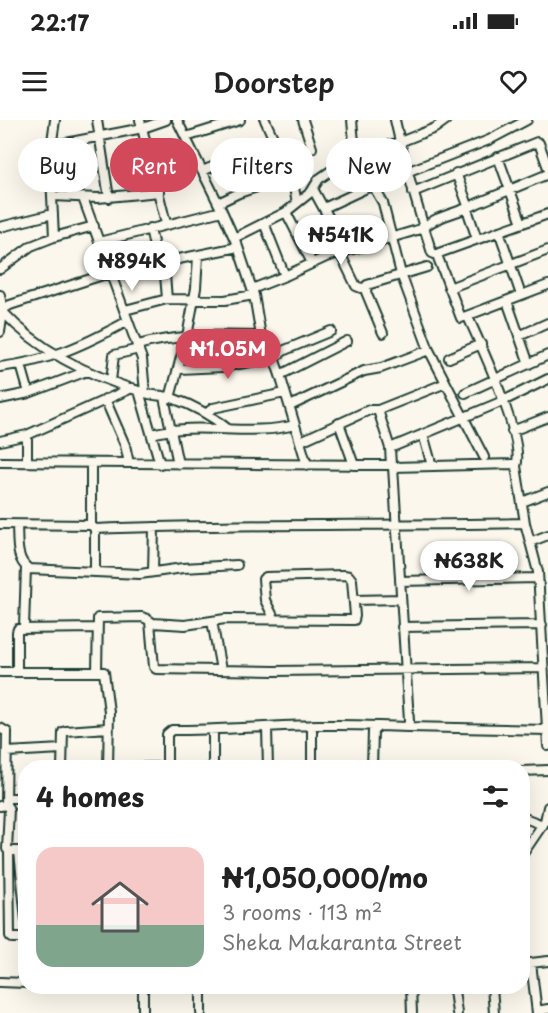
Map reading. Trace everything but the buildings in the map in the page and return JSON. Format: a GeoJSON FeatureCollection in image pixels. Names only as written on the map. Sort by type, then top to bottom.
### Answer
{"type":"FeatureCollection","features":[{"type":"Feature","properties":{"kind":"street"},"geometry":{"type":"LineString","coordinates":[[52,138],[55,120]]}},
{"type":"Feature","properties":{"kind":"street"},"geometry":{"type":"LineString","coordinates":[[98,120],[109,198]]}},
{"type":"Feature","properties":{"kind":"street"},"geometry":{"type":"LineString","coordinates":[[95,138],[142,124],[166,120]]}},
{"type":"Feature","properties":{"kind":"street"},"geometry":{"type":"LineString","coordinates":[[177,120],[238,247],[253,292],[261,336],[274,358],[307,465]]}},
{"type":"Feature","properties":{"kind":"street"},"geometry":{"type":"LineString","coordinates":[[186,137],[240,120]]}},
{"type":"Feature","properties":{"kind":"street"},"geometry":{"type":"LineString","coordinates":[[202,171],[275,142],[265,120]]}},
{"type":"Feature","properties":{"kind":"street"},"geometry":{"type":"LineString","coordinates":[[303,120],[309,138]]}},
{"type":"Feature","properties":{"kind":"street"},"geometry":{"type":"LineString","coordinates":[[352,120],[354,138]]}},
{"type":"Feature","properties":{"kind":"street"},"geometry":{"type":"LineString","coordinates":[[395,120],[399,138]]}},
{"type":"Feature","properties":{"kind":"street"},"geometry":{"type":"LineString","coordinates":[[410,138],[435,128],[446,120]]}},
{"type":"Feature","properties":{"kind":"street"},"geometry":{"type":"LineString","coordinates":[[412,170],[489,140],[527,120]]}},
{"type":"Feature","properties":{"kind":"street"},"geometry":{"type":"LineString","coordinates":[[413,192],[539,142],[548,168]]}},
{"type":"Feature","properties":{"kind":"street"},"geometry":{"type":"LineString","coordinates":[[498,157],[522,223]]}},
{"type":"Feature","properties":{"kind":"street"},"geometry":{"type":"LineString","coordinates":[[314,187],[319,179],[326,174]]}},
{"type":"Feature","properties":{"kind":"street"},"geometry":{"type":"LineString","coordinates":[[456,174],[477,239]]}},
{"type":"Feature","properties":{"kind":"street"},"geometry":{"type":"LineString","coordinates":[[126,310],[167,299],[225,300],[253,292],[312,263],[424,228],[434,221],[468,209],[477,203],[548,174]]}},
{"type":"Feature","properties":{"kind":"street"},"geometry":{"type":"LineString","coordinates":[[99,242],[220,207],[256,187],[290,176],[297,203]]}},
{"type":"Feature","properties":{"kind":"street"},"geometry":{"type":"LineString","coordinates":[[412,188],[432,253],[437,255],[460,317],[468,317],[548,285]]}},
{"type":"Feature","properties":{"kind":"street"},"geometry":{"type":"LineString","coordinates":[[314,191],[344,252],[356,286],[366,287],[427,267]]}},
{"type":"Feature","properties":{"kind":"street"},"geometry":{"type":"LineString","coordinates":[[53,192],[54,237]]}},
{"type":"Feature","properties":{"kind":"street"},"geometry":{"type":"LineString","coordinates":[[53,196],[109,198],[159,192],[166,224]]}},
{"type":"Feature","properties":{"kind":"street"},"geometry":{"type":"LineString","coordinates":[[234,238],[286,212],[310,192]]}},
{"type":"Feature","properties":{"kind":"street"},"geometry":{"type":"LineString","coordinates":[[324,207],[357,192]]}},
{"type":"Feature","properties":{"kind":"street"},"geometry":{"type":"LineString","coordinates":[[376,192],[386,211],[401,274],[429,351],[484,457]]}},
{"type":"Feature","properties":{"kind":"street"},"geometry":{"type":"LineString","coordinates":[[83,198],[109,273],[126,310],[144,366],[138,390],[160,464]]}},
{"type":"Feature","properties":{"kind":"street"},"geometry":{"type":"LineString","coordinates":[[286,212],[312,263]]}},
{"type":"Feature","properties":{"kind":"street"},"geometry":{"type":"LineString","coordinates":[[0,227],[53,214]]}},
{"type":"Feature","properties":{"kind":"street"},"geometry":{"type":"LineString","coordinates":[[437,255],[548,214]]}},
{"type":"Feature","properties":{"kind":"street"},"geometry":{"type":"LineString","coordinates":[[264,223],[285,276]]}},
{"type":"Feature","properties":{"kind":"street"},"geometry":{"type":"LineString","coordinates":[[0,269],[31,246],[94,226]]}},
{"type":"Feature","properties":{"kind":"street"},"geometry":{"type":"LineString","coordinates":[[150,228],[156,257],[164,263],[167,299]]}},
{"type":"Feature","properties":{"kind":"street"},"geometry":{"type":"LineString","coordinates":[[500,231],[521,295]]}},
{"type":"Feature","properties":{"kind":"street"},"geometry":{"type":"LineString","coordinates":[[0,332],[5,308],[10,305],[109,273],[238,247]]}},
{"type":"Feature","properties":{"kind":"street"},"geometry":{"type":"LineString","coordinates":[[449,288],[548,250]]}},
{"type":"Feature","properties":{"kind":"street"},"geometry":{"type":"LineString","coordinates":[[177,464],[167,397],[179,369],[188,332],[196,288],[198,256]]}},
{"type":"Feature","properties":{"kind":"street"},"geometry":{"type":"LineString","coordinates":[[366,287],[383,333]]}},
{"type":"Feature","properties":{"kind":"street"},"geometry":{"type":"LineString","coordinates":[[0,295],[2,318]]}},
{"type":"Feature","properties":{"kind":"street"},"geometry":{"type":"LineString","coordinates":[[507,301],[529,364]]}},
{"type":"Feature","properties":{"kind":"street"},"geometry":{"type":"LineString","coordinates":[[468,317],[497,379],[518,457],[516,466],[525,523],[544,602],[543,668],[548,746]]}},
{"type":"Feature","properties":{"kind":"street"},"geometry":{"type":"LineString","coordinates":[[2,318],[57,356],[87,371],[138,390],[167,397],[207,413],[228,429]]}},
{"type":"Feature","properties":{"kind":"street"},"geometry":{"type":"LineString","coordinates":[[0,367],[21,365],[57,356],[128,321]]}},
{"type":"Feature","properties":{"kind":"street"},"geometry":{"type":"LineString","coordinates":[[519,336],[548,323]]}},
{"type":"Feature","properties":{"kind":"street"},"geometry":{"type":"LineString","coordinates":[[179,369],[222,368],[274,358],[285,350],[331,331]]}},
{"type":"Feature","properties":{"kind":"street"},"geometry":{"type":"LineString","coordinates":[[111,381],[114,355],[155,340],[210,335],[261,336]]}},
{"type":"Feature","properties":{"kind":"street"},"geometry":{"type":"LineString","coordinates":[[280,375],[347,341]]}},
{"type":"Feature","properties":{"kind":"street"},"geometry":{"type":"LineString","coordinates":[[449,358],[481,344]]}},
{"type":"Feature","properties":{"kind":"street"},"geometry":{"type":"LineString","coordinates":[[290,406],[364,371],[381,368],[429,351]]}},
{"type":"Feature","properties":{"kind":"street"},"geometry":{"type":"LineString","coordinates":[[465,393],[548,355]]}},
{"type":"Feature","properties":{"kind":"street"},"geometry":{"type":"LineString","coordinates":[[21,365],[30,393]]}},
{"type":"Feature","properties":{"kind":"street"},"geometry":{"type":"LineString","coordinates":[[0,399],[30,393],[87,371]]}},
{"type":"Feature","properties":{"kind":"street"},"geometry":{"type":"LineString","coordinates":[[390,448],[548,380]]}},
{"type":"Feature","properties":{"kind":"street"},"geometry":{"type":"LineString","coordinates":[[301,441],[369,410],[378,410],[446,383]]}},
{"type":"Feature","properties":{"kind":"street"},"geometry":{"type":"LineString","coordinates":[[0,441],[27,435],[105,399],[138,390]]}},
{"type":"Feature","properties":{"kind":"street"},"geometry":{"type":"LineString","coordinates":[[207,413],[213,408],[285,393]]}},
{"type":"Feature","properties":{"kind":"street"},"geometry":{"type":"LineString","coordinates":[[105,399],[125,445],[129,463]]}},
{"type":"Feature","properties":{"kind":"street"},"geometry":{"type":"LineString","coordinates":[[378,410],[390,448],[392,466],[408,727]]}},
{"type":"Feature","properties":{"kind":"street"},"geometry":{"type":"LineString","coordinates":[[512,431],[548,417]]}},
{"type":"Feature","properties":{"kind":"street"},"geometry":{"type":"LineString","coordinates":[[339,423],[354,465]]}},
{"type":"Feature","properties":{"kind":"street"},"geometry":{"type":"LineString","coordinates":[[152,434],[170,429],[271,429],[295,425]]}},
{"type":"Feature","properties":{"kind":"street"},"geometry":{"type":"LineString","coordinates":[[423,434],[432,466]]}},
{"type":"Feature","properties":{"kind":"street"},"geometry":{"type":"LineString","coordinates":[[27,435],[27,461]]}},
{"type":"Feature","properties":{"kind":"street"},"geometry":{"type":"LineString","coordinates":[[0,462],[392,466],[513,464],[516,466]]}},
{"type":"Feature","properties":{"kind":"street"},"geometry":{"type":"LineString","coordinates":[[91,463],[95,571]]}},
{"type":"Feature","properties":{"kind":"street"},"geometry":{"type":"LineString","coordinates":[[522,502],[548,492]]}},
{"type":"Feature","properties":{"kind":"street"},"geometry":{"type":"LineString","coordinates":[[0,524],[154,527],[265,524],[396,526],[525,523]]}},
{"type":"Feature","properties":{"kind":"street"},"geometry":{"type":"LineString","coordinates":[[17,525],[20,556],[26,568],[24,627]]}},
{"type":"Feature","properties":{"kind":"street"},"geometry":{"type":"LineString","coordinates":[[153,572],[154,527]]}},
{"type":"Feature","properties":{"kind":"street"},"geometry":{"type":"LineString","coordinates":[[530,542],[548,535]]}},
{"type":"Feature","properties":{"kind":"street"},"geometry":{"type":"LineString","coordinates":[[26,568],[134,573],[237,565]]}},
{"type":"Feature","properties":{"kind":"street"},"geometry":{"type":"LineString","coordinates":[[97,671],[97,628],[100,618],[142,618],[150,622],[185,625],[212,621],[274,618],[354,620],[356,616],[352,580],[349,576],[266,577],[263,579],[266,600],[274,618]]}},
{"type":"Feature","properties":{"kind":"street"},"geometry":{"type":"LineString","coordinates":[[400,581],[538,578]]}},
{"type":"Feature","properties":{"kind":"street"},"geometry":{"type":"LineString","coordinates":[[354,600],[401,598]]}},
{"type":"Feature","properties":{"kind":"street"},"geometry":{"type":"LineString","coordinates":[[212,621],[221,670]]}},
{"type":"Feature","properties":{"kind":"street"},"geometry":{"type":"LineString","coordinates":[[150,622],[155,669],[543,668]]}},
{"type":"Feature","properties":{"kind":"street"},"geometry":{"type":"LineString","coordinates":[[17,672],[18,629],[24,627],[97,628]]}},
{"type":"Feature","properties":{"kind":"street"},"geometry":{"type":"LineString","coordinates":[[402,627],[544,627]]}},
{"type":"Feature","properties":{"kind":"street"},"geometry":{"type":"LineString","coordinates":[[0,672],[102,671],[106,676],[108,760]]}},
{"type":"Feature","properties":{"kind":"street"},"geometry":{"type":"LineString","coordinates":[[167,760],[169,731],[346,724],[547,730]]}},
{"type":"Feature","properties":{"kind":"street"},"geometry":{"type":"LineString","coordinates":[[312,725],[312,760]]}},
{"type":"Feature","properties":{"kind":"street"},"geometry":{"type":"LineString","coordinates":[[372,760],[373,731],[379,726]]}},
{"type":"Feature","properties":{"kind":"street"},"geometry":{"type":"LineString","coordinates":[[0,728],[7,732],[4,803],[9,809],[7,849],[9,851],[9,936],[18,938]]}},
{"type":"Feature","properties":{"kind":"street"},"geometry":{"type":"LineString","coordinates":[[62,760],[62,735],[66,730],[108,728]]}},
{"type":"Feature","properties":{"kind":"street"},"geometry":{"type":"LineString","coordinates":[[267,728],[268,760]]}},
{"type":"Feature","properties":{"kind":"street"},"geometry":{"type":"LineString","coordinates":[[213,730],[213,760]]}},
{"type":"Feature","properties":{"kind":"street"},"geometry":{"type":"LineString","coordinates":[[7,752],[62,749]]}},
{"type":"Feature","properties":{"kind":"street"},"geometry":{"type":"LineString","coordinates":[[530,771],[548,770]]}},
{"type":"Feature","properties":{"kind":"street"},"geometry":{"type":"LineString","coordinates":[[530,844],[543,825],[548,807]]}},
{"type":"Feature","properties":{"kind":"street"},"geometry":{"type":"LineString","coordinates":[[530,821],[543,825]]}},
{"type":"Feature","properties":{"kind":"street"},"geometry":{"type":"LineString","coordinates":[[9,851],[18,851]]}},
{"type":"Feature","properties":{"kind":"street"},"geometry":{"type":"LineString","coordinates":[[548,961],[531,963],[537,1012],[548,1010]]}},
{"type":"Feature","properties":{"kind":"street"},"geometry":{"type":"LineString","coordinates":[[0,982],[18,983]]}},
{"type":"Feature","properties":{"kind":"street"},"geometry":{"type":"LineString","coordinates":[[143,994],[143,1013]]}},
{"type":"Feature","properties":{"kind":"street"},"geometry":{"type":"LineString","coordinates":[[201,994],[201,1013]]}},
{"type":"Feature","properties":{"kind":"street"},"geometry":{"type":"LineString","coordinates":[[411,994],[412,1013]]}},
{"type":"Feature","properties":{"kind":"street"},"geometry":{"type":"LineString","coordinates":[[453,994],[457,1013]]}},
{"type":"Feature","properties":{"kind":"street"},"geometry":{"type":"LineString","coordinates":[[493,994],[494,1013]]}}]}
